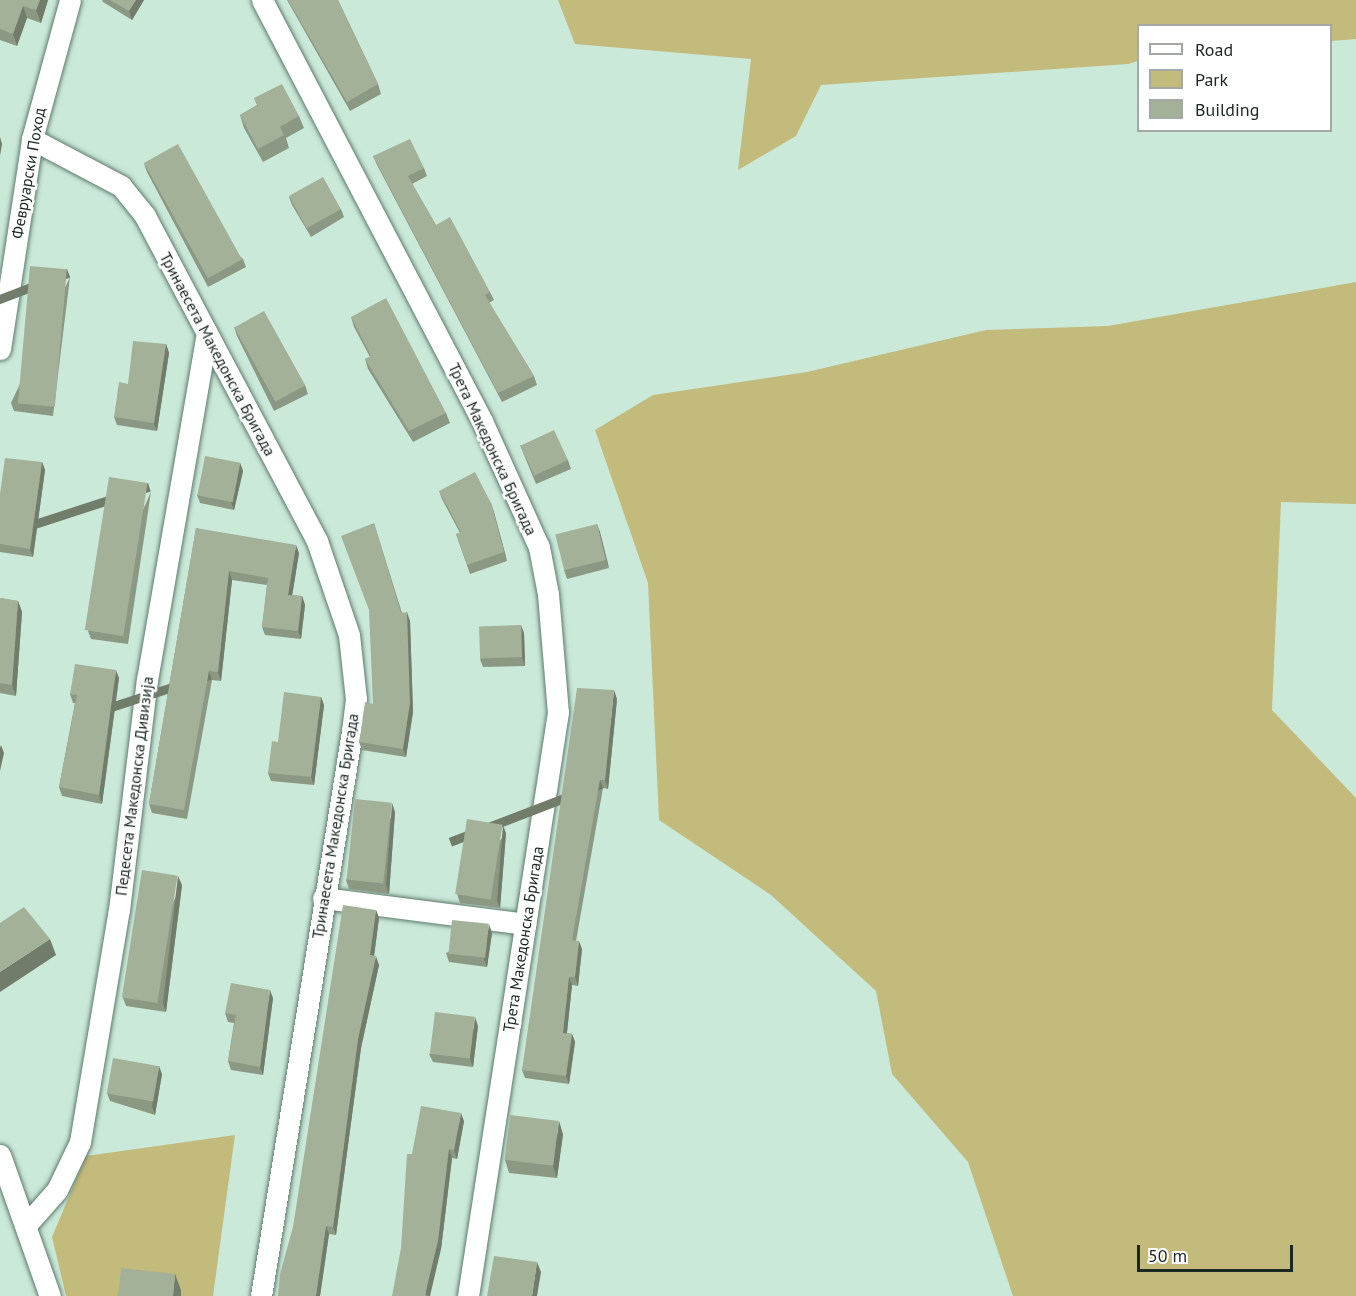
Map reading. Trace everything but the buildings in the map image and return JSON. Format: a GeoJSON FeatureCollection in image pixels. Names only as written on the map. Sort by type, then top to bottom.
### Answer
{"type":"FeatureCollection","features":[{"type":"Feature","properties":{"kind":"street","name":"Февруарски Поход"},"geometry":{"type":"LineString","coordinates":[[0,349],[32,139],[70,0]]}},
{"type":"Feature","properties":{"kind":"street","name":"Трета Македонска Бригада"},"geometry":{"type":"LineString","coordinates":[[262,0],[482,421],[539,547],[558,712],[468,1296]]}},
{"type":"Feature","properties":{"kind":"street","name":"Тринаесета Македонска Бригада"},"geometry":{"type":"LineString","coordinates":[[32,139],[110,178],[133,198],[317,541],[349,635],[356,699],[261,1296]]}},
{"type":"Feature","properties":{"kind":"street","name":"Педесета Македонска Дивизија"},"geometry":{"type":"LineString","coordinates":[[27,1224],[57,1190],[80,1142],[119,910],[147,680],[207,334]]}},
{"type":"Feature","properties":{"kind":"street"},"geometry":{"type":"LineString","coordinates":[[323,898],[525,924]]}},
{"type":"Feature","properties":{"kind":"street"},"geometry":{"type":"LineString","coordinates":[[0,1155],[27,1224],[50,1296]]}},
{"type":"Feature","properties":{"kind":"green space"},"geometry":{"type":"Polygon","coordinates":[[[558,0],[1356,0],[1356,39],[1332,41],[1332,24],[1137,24],[1137,61],[1128,64],[821,85],[796,136],[738,170],[751,59],[575,44],[558,0]]]}},
{"type":"Feature","properties":{"kind":"green space"},"geometry":{"type":"Polygon","coordinates":[[[1356,282],[1356,504],[1281,502],[1272,710],[1356,798],[1356,1296],[1013,1296],[968,1162],[892,1074],[876,991],[771,895],[659,820],[648,583],[595,430],[653,395],[807,372],[986,330],[1108,326],[1356,282]]]}},
{"type":"Feature","properties":{"kind":"green space"},"geometry":{"type":"Polygon","coordinates":[[[235,1135],[213,1296],[66,1296],[52,1237],[86,1156],[235,1135]]]}}]}
